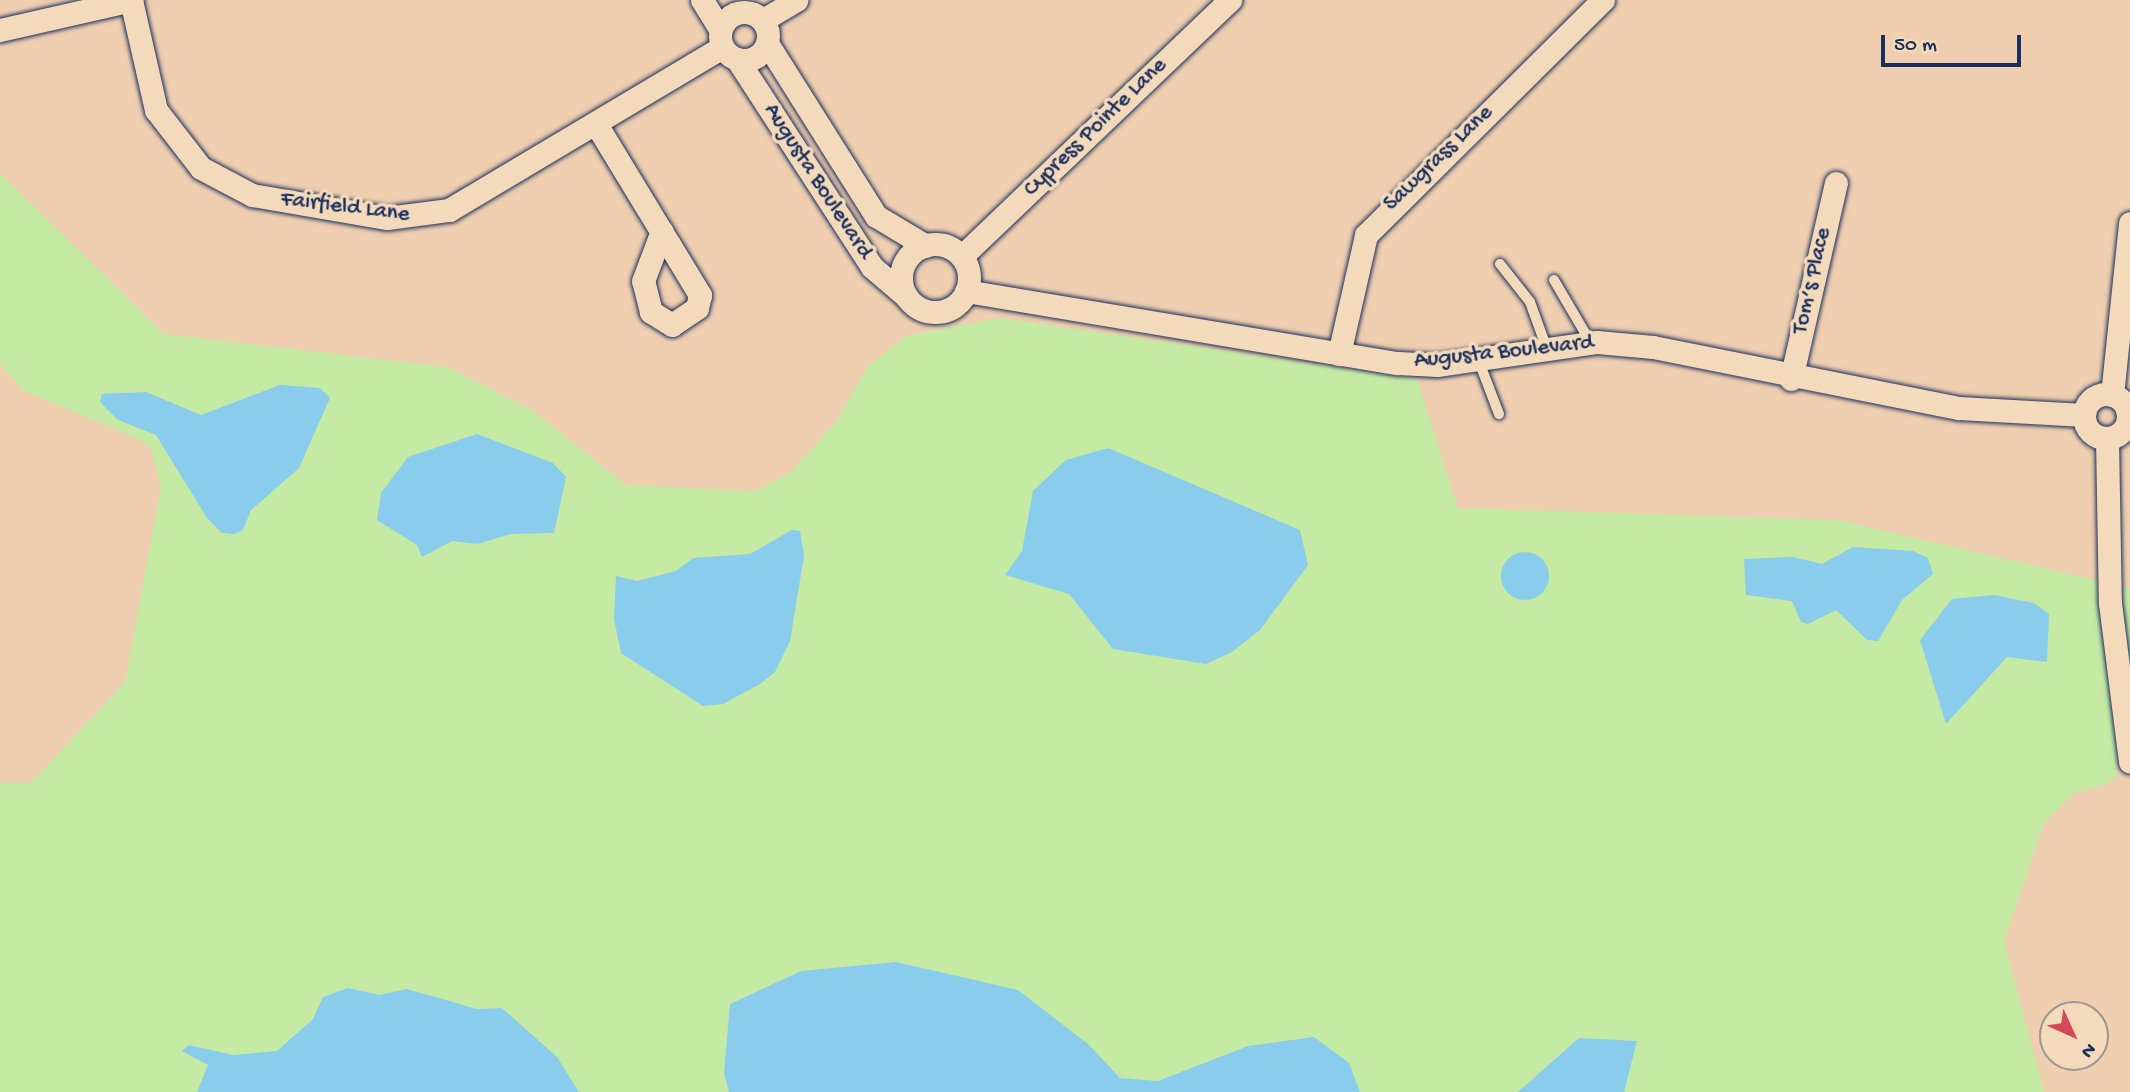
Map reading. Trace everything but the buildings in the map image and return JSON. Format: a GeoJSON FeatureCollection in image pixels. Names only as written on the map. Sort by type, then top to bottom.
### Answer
{"type":"FeatureCollection","features":[{"type":"Feature","properties":{"kind":"street"},"geometry":{"type":"LineString","coordinates":[[0,30],[131,0]]}},
{"type":"Feature","properties":{"kind":"street","name":"Fairfield Lane"},"geometry":{"type":"LineString","coordinates":[[131,0],[152,96],[168,132],[201,168],[252,195],[387,218],[433,215],[596,124],[726,45]]}},
{"type":"Feature","properties":{"kind":"street","name":"Augusta Boulevard"},"geometry":{"type":"LineString","coordinates":[[702,0],[726,45],[872,267],[906,296]]}},
{"type":"Feature","properties":{"kind":"street"},"geometry":{"type":"LineString","coordinates":[[756,19],[752,59],[726,45],[735,13],[756,19],[796,0]]}},
{"type":"Feature","properties":{"kind":"street","name":"Cypress Pointe Lane"},"geometry":{"type":"LineString","coordinates":[[962,256],[1230,0]]}},
{"type":"Feature","properties":{"kind":"street","name":"Sawgrass Lane"},"geometry":{"type":"LineString","coordinates":[[1339,354],[1366,235],[1602,0]]}},
{"type":"Feature","properties":{"kind":"street","name":"Augusta Boulevard"},"geometry":{"type":"LineString","coordinates":[[756,19],[876,216],[926,246]]}},
{"type":"Feature","properties":{"kind":"street"},"geometry":{"type":"LineString","coordinates":[[596,124],[662,231]]}},
{"type":"Feature","properties":{"kind":"street","name":"Tom’s Place"},"geometry":{"type":"LineString","coordinates":[[1791,379],[1836,183]]}},
{"type":"Feature","properties":{"kind":"street"},"geometry":{"type":"LineString","coordinates":[[2112,395],[2093,398],[2084,415],[2090,432],[2107,438],[2121,432],[2129,418],[2112,395],[2130,223]]}},
{"type":"Feature","properties":{"kind":"street"},"geometry":{"type":"LineString","coordinates":[[926,246],[945,246],[962,256],[966,291],[943,311],[922,309],[906,296],[902,272],[926,246]]}},
{"type":"Feature","properties":{"kind":"street","name":"Augusta Boulevard"},"geometry":{"type":"LineString","coordinates":[[966,291],[1339,354],[1437,365],[1591,343],[1653,347],[1791,379],[1959,408],[2084,415]]}},
{"type":"Feature","properties":{"kind":"street"},"geometry":{"type":"LineString","coordinates":[[2107,438],[2110,603],[2130,762]]}},
{"type":"Feature","properties":{"kind":"lane"},"geometry":{"type":"LineString","coordinates":[[1500,264],[1530,302],[1547,349]]}},
{"type":"Feature","properties":{"kind":"lane"},"geometry":{"type":"LineString","coordinates":[[1554,281],[1591,343]]}},
{"type":"Feature","properties":{"kind":"lane"},"geometry":{"type":"LineString","coordinates":[[1478,359],[1499,414]]}},
{"type":"Feature","properties":{"kind":"green space"},"geometry":{"type":"Polygon","coordinates":[[[0,173],[164,334],[448,367],[532,410],[626,485],[756,491],[791,472],[837,420],[867,367],[906,336],[1001,318],[1417,379],[1458,508],[1838,520],[2130,588],[2130,763],[2117,764],[2118,774],[2107,784],[2073,794],[2044,823],[2004,941],[2044,1092],[0,1092],[0,783],[31,783],[125,682],[161,486],[151,450],[139,439],[24,391],[0,364],[0,173]]]}},
{"type":"Feature","properties":{"kind":"water"},"geometry":{"type":"Polygon","coordinates":[[[280,385],[320,388],[330,398],[299,468],[251,510],[243,530],[234,534],[222,533],[207,518],[156,435],[118,420],[100,402],[102,394],[146,392],[201,415],[280,385]]]}},
{"type":"Feature","properties":{"kind":"water"},"geometry":{"type":"Polygon","coordinates":[[[477,434],[553,463],[566,477],[554,533],[510,534],[478,544],[452,541],[422,557],[417,545],[377,520],[381,493],[408,457],[477,434]]]}},
{"type":"Feature","properties":{"kind":"water"},"geometry":{"type":"Polygon","coordinates":[[[1108,448],[1300,530],[1308,565],[1260,630],[1232,652],[1206,664],[1113,649],[1069,594],[1005,575],[1022,551],[1033,491],[1066,460],[1108,448]]]}},
{"type":"Feature","properties":{"kind":"water"},"geometry":{"type":"Polygon","coordinates":[[[792,530],[800,531],[804,556],[790,641],[775,672],[760,684],[723,704],[703,706],[621,653],[614,619],[616,576],[637,581],[676,571],[693,558],[750,554],[792,530]]]}},
{"type":"Feature","properties":{"kind":"water"},"geometry":{"type":"Polygon","coordinates":[[[1853,547],[1913,551],[1928,558],[1933,574],[1902,600],[1878,641],[1867,640],[1836,610],[1808,624],[1801,622],[1792,601],[1746,595],[1744,559],[1793,557],[1822,564],[1853,547]]]}},
{"type":"Feature","properties":{"kind":"water"},"geometry":{"type":"Polygon","coordinates":[[[1525,552],[1542,559],[1549,576],[1542,593],[1525,600],[1508,593],[1501,576],[1508,559],[1525,552]]]}},
{"type":"Feature","properties":{"kind":"water"},"geometry":{"type":"Polygon","coordinates":[[[1994,595],[2034,603],[2049,614],[2047,662],[2007,657],[1946,724],[1920,640],[1952,599],[1994,595]]]}},
{"type":"Feature","properties":{"kind":"water"},"geometry":{"type":"Polygon","coordinates":[[[896,962],[1018,990],[1088,1044],[1120,1078],[1158,1081],[1248,1046],[1314,1037],[1349,1063],[1360,1092],[729,1092],[724,1073],[730,1004],[801,971],[896,962]]]}},
{"type":"Feature","properties":{"kind":"water"},"geometry":{"type":"Polygon","coordinates":[[[348,988],[379,995],[407,989],[477,1009],[502,1008],[557,1057],[579,1092],[197,1092],[208,1065],[182,1051],[189,1045],[233,1055],[277,1051],[313,1019],[323,997],[348,988]]]}},
{"type":"Feature","properties":{"kind":"water"},"geometry":{"type":"Polygon","coordinates":[[[1579,1038],[1637,1041],[1624,1092],[1518,1092],[1579,1038]]]}}]}
